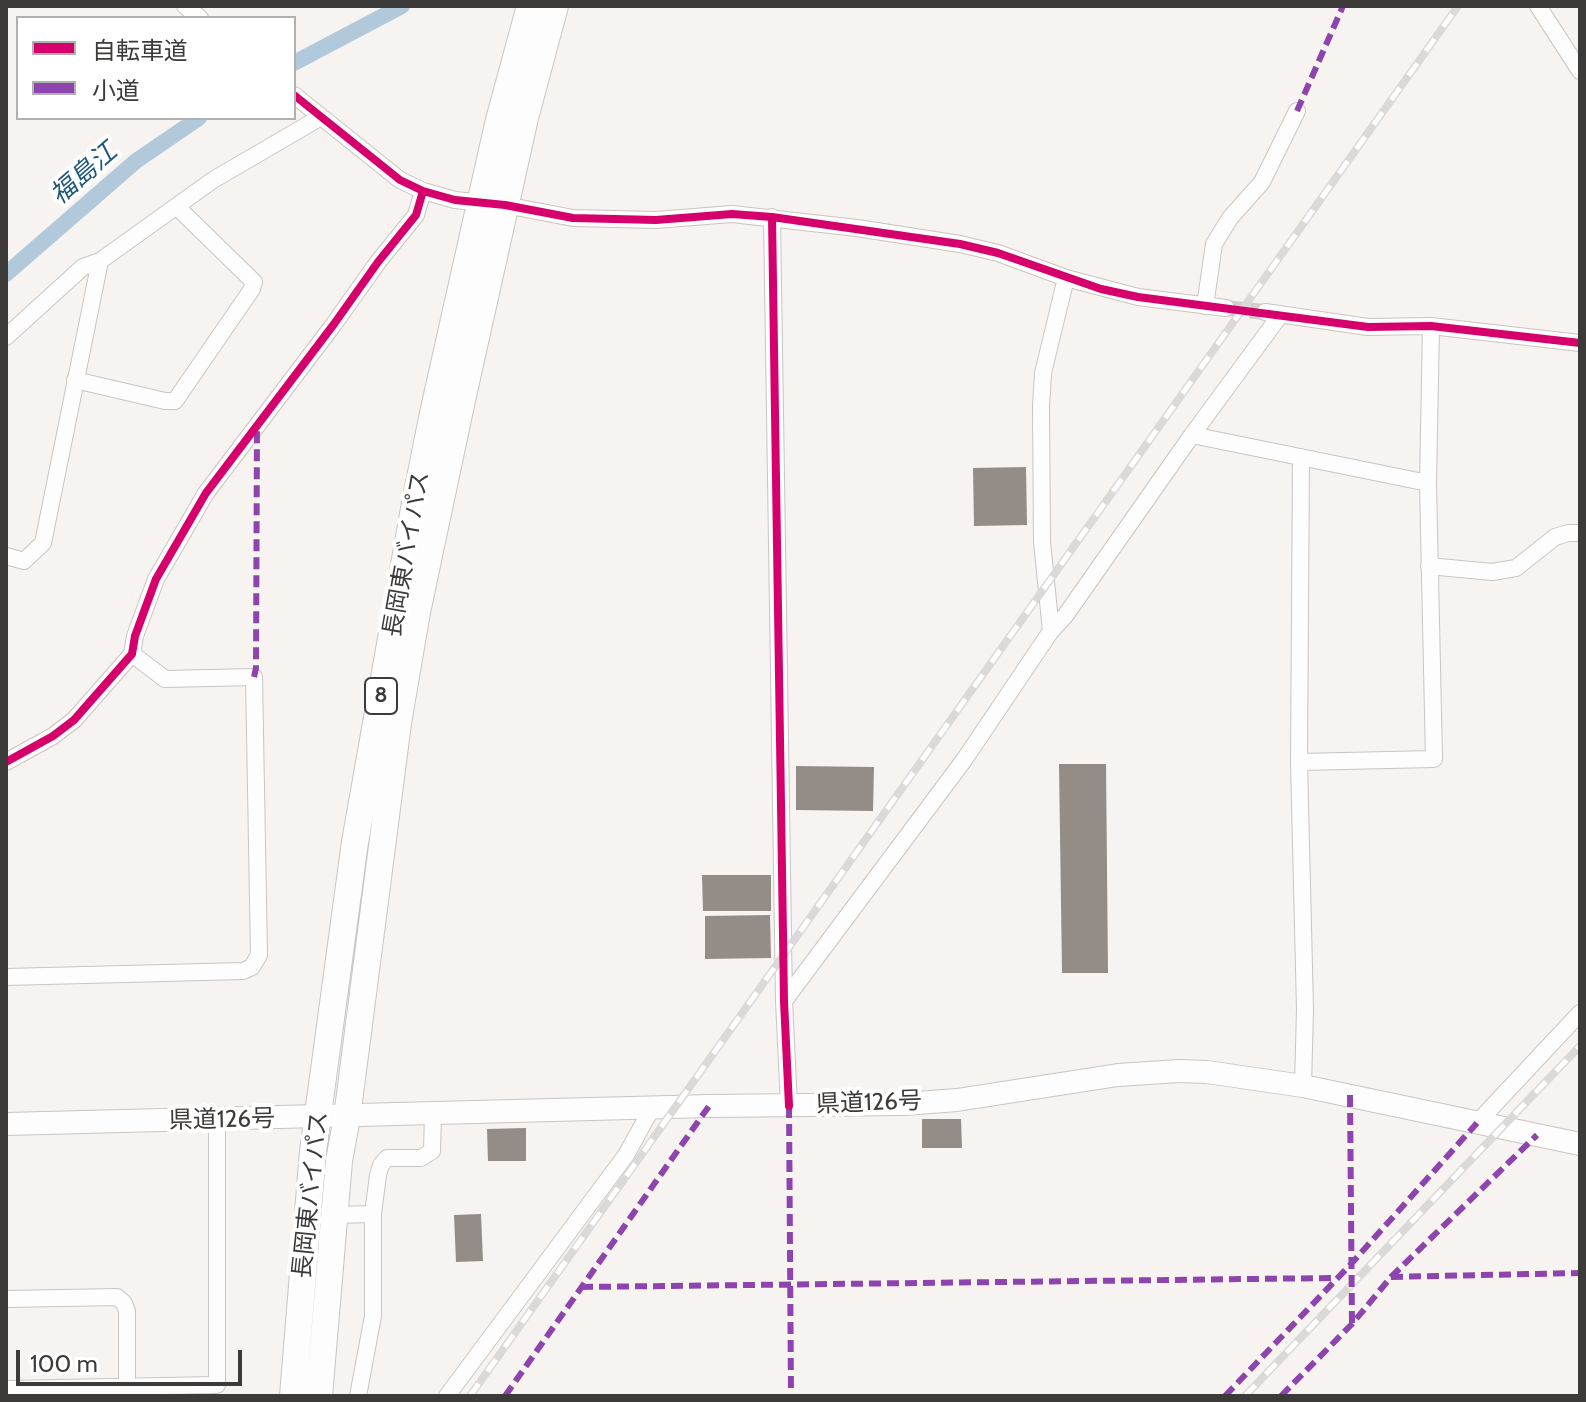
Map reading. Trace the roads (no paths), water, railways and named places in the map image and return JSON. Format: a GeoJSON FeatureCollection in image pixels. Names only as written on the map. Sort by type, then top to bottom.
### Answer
{"type":"FeatureCollection","features":[{"type":"Feature","properties":{"kind":"highway"},"geometry":{"type":"LineString","coordinates":[[498,124],[517,6]]}},
{"type":"Feature","properties":{"kind":"highway","name":"長岡東バイパス"},"geometry":{"type":"LineString","coordinates":[[315,1396],[339,1161],[374,894],[415,626],[493,204],[498,124],[530,6]]}},
{"type":"Feature","properties":{"kind":"highway","name":"長岡東バイパス"},"geometry":{"type":"LineString","coordinates":[[315,1396],[318,1117],[355,842],[415,503],[493,204],[525,118],[555,6]]}},
{"type":"Feature","properties":{"kind":"highway"},"geometry":{"type":"LineString","coordinates":[[525,118],[565,6]]}},
{"type":"Feature","properties":{"kind":"main road","name":"県道126号"},"geometry":{"type":"LineString","coordinates":[[6,1124],[904,1104],[957,1100],[1118,1075],[1207,1072],[1303,1086],[1580,1144]]}},
{"type":"Feature","properties":{"kind":"street"},"geometry":{"type":"LineString","coordinates":[[1538,6],[1580,71]]}},
{"type":"Feature","properties":{"kind":"street"},"geometry":{"type":"LineString","coordinates":[[296,97],[400,180],[423,191],[573,218],[656,220],[732,214],[960,244],[1138,297],[1226,308]]}},
{"type":"Feature","properties":{"kind":"street"},"geometry":{"type":"LineString","coordinates":[[1205,306],[1214,244],[1230,218],[1262,182],[1297,111]]}},
{"type":"Feature","properties":{"kind":"street"},"geometry":{"type":"LineString","coordinates":[[6,337],[83,267],[100,261],[156,219],[316,112]]}},
{"type":"Feature","properties":{"kind":"street"},"geometry":{"type":"LineString","coordinates":[[6,762],[53,736],[74,720],[132,654],[135,636],[156,579],[206,493],[416,215],[423,191]]}},
{"type":"Feature","properties":{"kind":"street"},"geometry":{"type":"LineString","coordinates":[[75,380],[175,401],[252,289],[254,282],[177,207]]}},
{"type":"Feature","properties":{"kind":"street"},"geometry":{"type":"LineString","coordinates":[[772,217],[784,1001],[789,1106]]}},
{"type":"Feature","properties":{"kind":"street"},"geometry":{"type":"LineString","coordinates":[[6,556],[24,561],[43,543],[100,261]]}},
{"type":"Feature","properties":{"kind":"street"},"geometry":{"type":"LineString","coordinates":[[1051,631],[1042,542],[1041,406],[1043,373],[1066,278]]}},
{"type":"Feature","properties":{"kind":"street"},"geometry":{"type":"LineString","coordinates":[[784,1001],[964,760],[1051,631],[1065,616],[1192,435],[1273,313],[1368,327],[1431,326],[1580,343]]}},
{"type":"Feature","properties":{"kind":"street"},"geometry":{"type":"LineString","coordinates":[[1299,762],[1434,759],[1428,483],[1431,326]]}},
{"type":"Feature","properties":{"kind":"street"},"geometry":{"type":"LineString","coordinates":[[1192,435],[1428,483]]}},
{"type":"Feature","properties":{"kind":"street"},"geometry":{"type":"LineString","coordinates":[[1301,457],[1299,762],[1305,1009],[1303,1086]]}},
{"type":"Feature","properties":{"kind":"street"},"geometry":{"type":"LineString","coordinates":[[1429,566],[1492,572],[1516,568],[1555,537],[1580,533]]}},
{"type":"Feature","properties":{"kind":"street"},"geometry":{"type":"LineString","coordinates":[[6,977],[243,971],[252,967],[259,955],[254,677],[165,679],[132,654]]}},
{"type":"Feature","properties":{"kind":"street"},"geometry":{"type":"LineString","coordinates":[[1477,1123],[1580,1013]]}},
{"type":"Feature","properties":{"kind":"street"},"geometry":{"type":"LineString","coordinates":[[447,1396],[626,1155],[652,1108]]}},
{"type":"Feature","properties":{"kind":"street"},"geometry":{"type":"LineString","coordinates":[[358,1396],[373,1316],[373,1214],[378,1175],[387,1158],[421,1158],[432,1151],[433,1113]]}},
{"type":"Feature","properties":{"kind":"street"},"geometry":{"type":"LineString","coordinates":[[6,1389],[128,1391],[217,1385],[217,1120]]}},
{"type":"Feature","properties":{"kind":"street"},"geometry":{"type":"LineString","coordinates":[[335,1215],[373,1214]]}},
{"type":"Feature","properties":{"kind":"street"},"geometry":{"type":"LineString","coordinates":[[6,1299],[117,1297],[127,1311],[128,1391]]}},
{"type":"Feature","properties":{"kind":"waterway","name":"福島江"},"geometry":{"type":"LineString","coordinates":[[296,62],[402,6]]}},
{"type":"Feature","properties":{"kind":"waterway","name":"福島江"},"geometry":{"type":"LineString","coordinates":[[6,274],[136,161],[196,120]]}},
{"type":"Feature","properties":{"kind":"tunnel"},"geometry":{"type":"LineString","coordinates":[[1226,308],[1265,312]]}},
{"type":"Feature","properties":{"kind":"railway"},"geometry":{"type":"LineString","coordinates":[[470,1396],[1458,6]]}},
{"type":"Feature","properties":{"kind":"railway"},"geometry":{"type":"LineString","coordinates":[[1245,1396],[1580,1046]]}}]}
